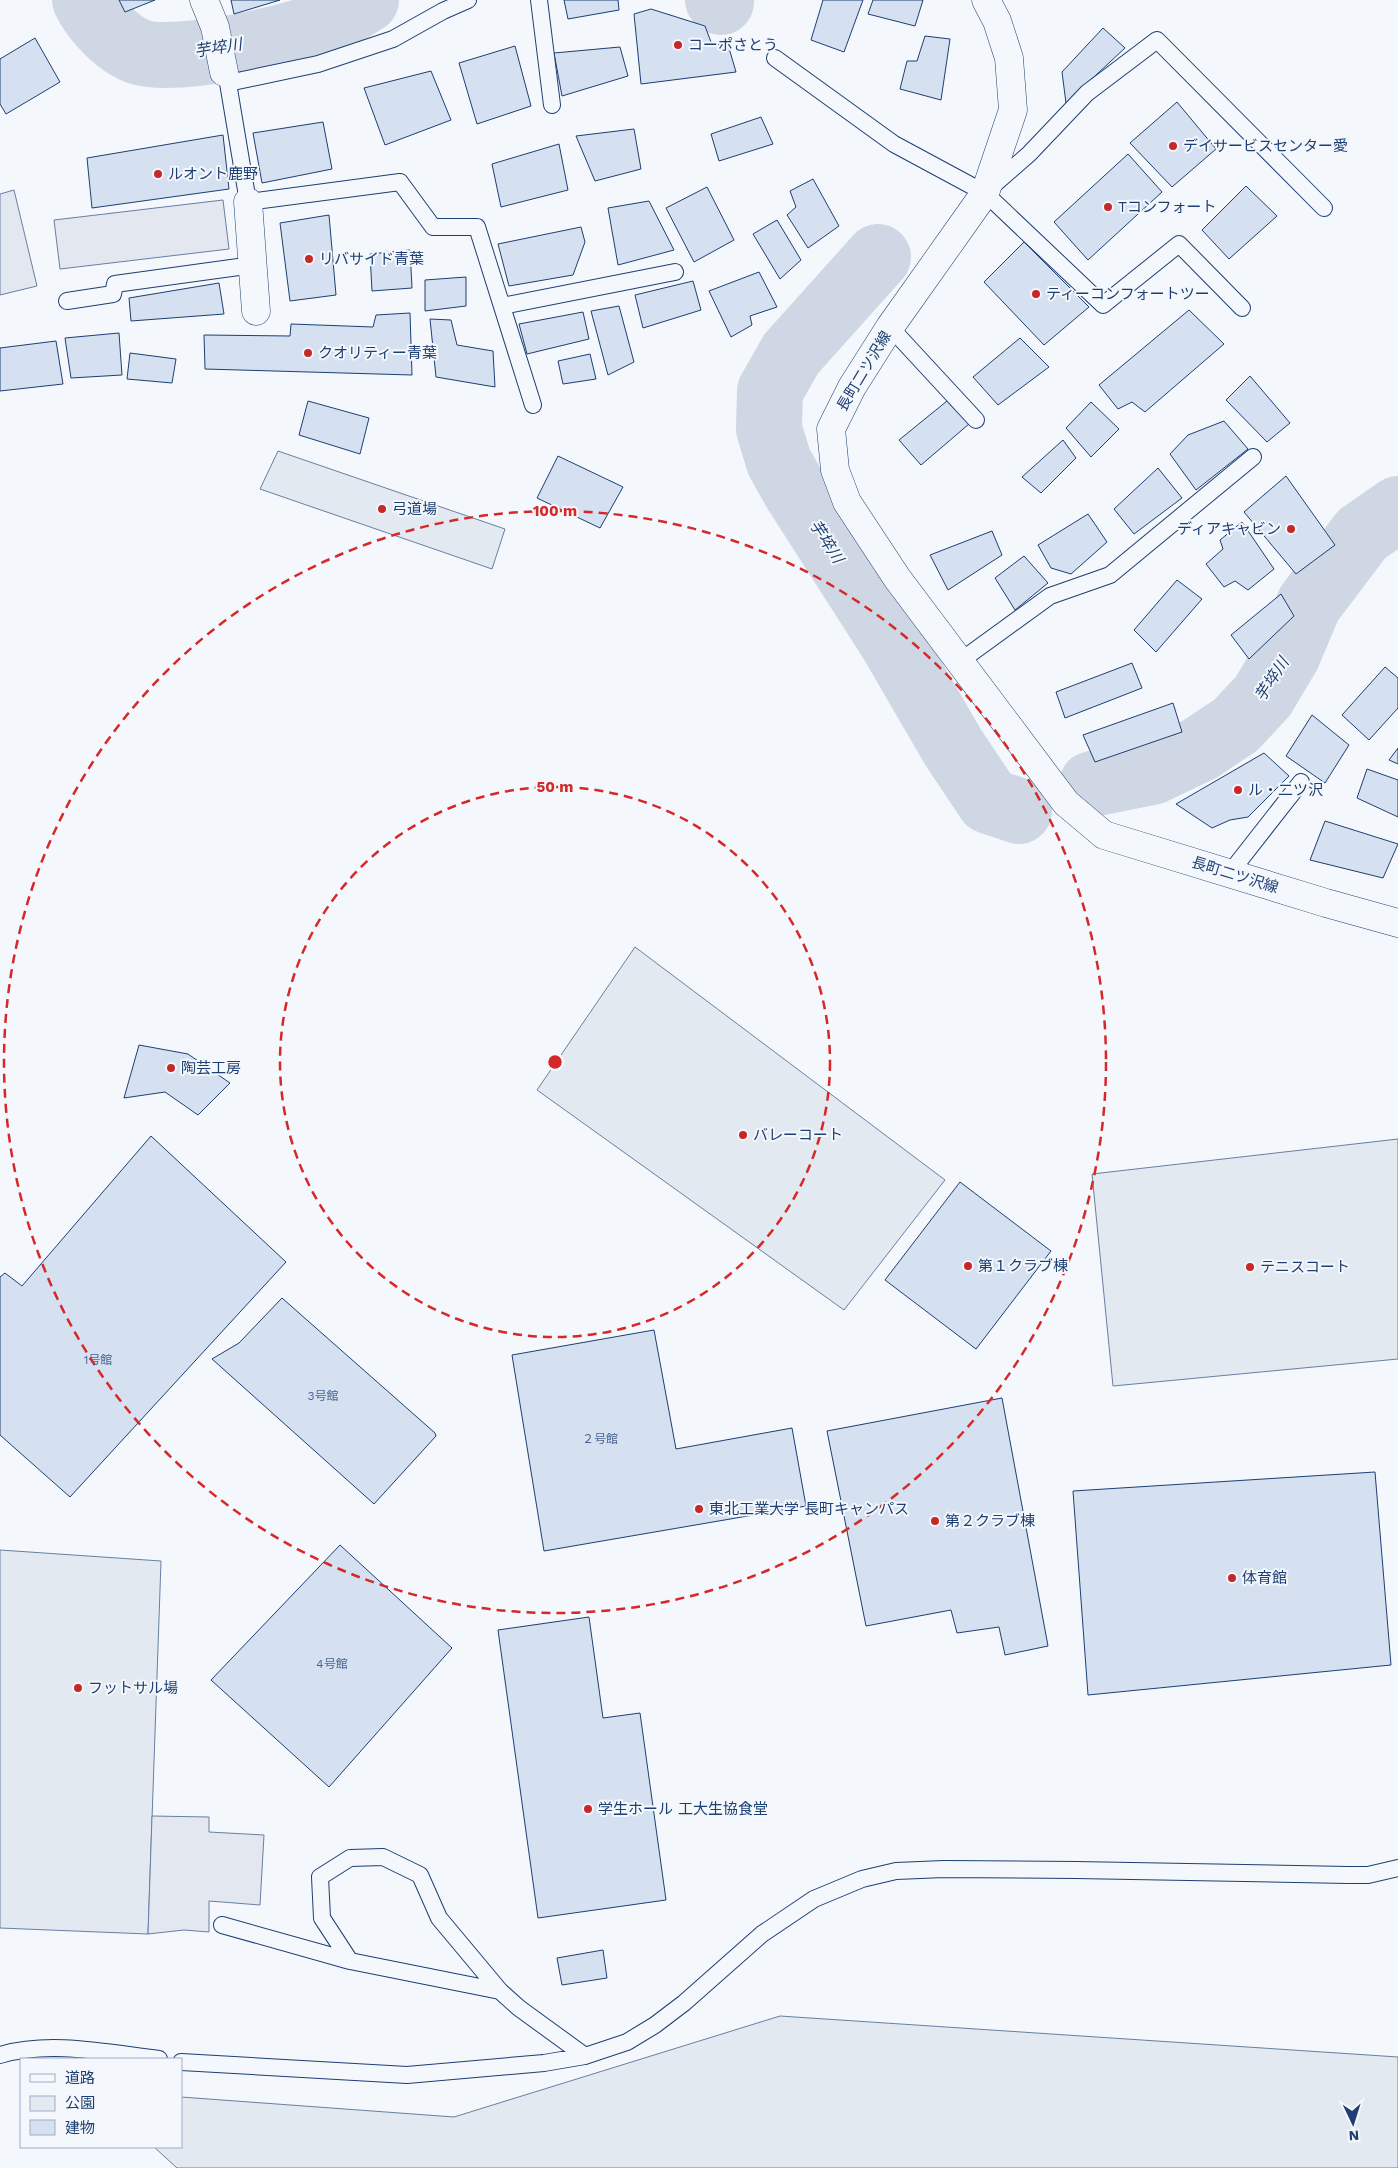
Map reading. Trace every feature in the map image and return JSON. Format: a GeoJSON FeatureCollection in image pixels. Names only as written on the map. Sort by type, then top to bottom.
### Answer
{"type":"FeatureCollection","features":[{"type":"Feature","properties":{"kind":"street"},"geometry":{"type":"LineString","coordinates":[[204,0],[215,27],[226,78]]}},
{"type":"Feature","properties":{"kind":"street","name":"長町二ツ沢線"},"geometry":{"type":"LineString","coordinates":[[986,0],[997,21],[1009,58],[1013,110],[985,193],[890,327],[852,387],[831,429],[836,470],[847,502],[897,578],[1044,774],[1066,802],[1104,836],[1398,922]]}},
{"type":"Feature","properties":{"kind":"street"},"geometry":{"type":"LineString","coordinates":[[248,202],[256,311]]}},
{"type":"Feature","properties":{"kind":"lane"},"geometry":{"type":"LineString","coordinates":[[468,0],[443,11],[393,40],[318,64],[226,78],[248,202],[400,182],[433,227],[477,227],[533,405]]}},
{"type":"Feature","properties":{"kind":"lane"},"geometry":{"type":"LineString","coordinates":[[539,0],[552,105]]}},
{"type":"Feature","properties":{"kind":"lane"},"geometry":{"type":"LineString","coordinates":[[985,193],[1029,154],[1086,93],[1157,40],[1324,208]]}},
{"type":"Feature","properties":{"kind":"lane"},"geometry":{"type":"LineString","coordinates":[[775,58],[894,144],[985,193],[1103,305],[1179,244],[1242,308]]}},
{"type":"Feature","properties":{"kind":"lane"},"geometry":{"type":"LineString","coordinates":[[67,301],[113,294],[115,284],[253,265]]}},
{"type":"Feature","properties":{"kind":"lane"},"geometry":{"type":"LineString","coordinates":[[502,306],[675,272]]}},
{"type":"Feature","properties":{"kind":"lane"},"geometry":{"type":"LineString","coordinates":[[890,327],[976,420]]}},
{"type":"Feature","properties":{"kind":"lane"},"geometry":{"type":"LineString","coordinates":[[959,662],[1050,596],[1110,575],[1253,457]]}},
{"type":"Feature","properties":{"kind":"lane"},"geometry":{"type":"LineString","coordinates":[[1229,874],[1301,782]]}},
{"type":"Feature","properties":{"kind":"lane"},"geometry":{"type":"LineString","coordinates":[[350,1961],[322,1918],[320,1877],[350,1858],[383,1856],[420,1875],[439,1918],[500,1991],[519,2008],[585,2056]]}},
{"type":"Feature","properties":{"kind":"lane"},"geometry":{"type":"LineString","coordinates":[[182,2062],[407,2076],[544,2063],[585,2056],[627,2042],[655,2025],[684,2003],[762,1934],[814,1899],[862,1879],[896,1871],[944,1869],[1057,1870],[1348,1876],[1368,1875],[1398,1868]]}},
{"type":"Feature","properties":{"kind":"lane"},"geometry":{"type":"LineString","coordinates":[[222,1925],[350,1961],[500,1991]]}},
{"type":"Feature","properties":{"kind":"lane"},"geometry":{"type":"LineString","coordinates":[[0,2055],[15,2050],[50,2048],[149,2058]]}},
{"type":"Feature","properties":{"kind":"green space","name":"弓道場"},"geometry":{"type":"Polygon","coordinates":[[[278,451],[505,529],[492,569],[260,489],[278,451]]]}},
{"type":"Feature","properties":{"kind":"green space","name":"バレーコート"},"geometry":{"type":"Polygon","coordinates":[[[635,947],[945,1180],[844,1310],[537,1090],[635,947]]]}},
{"type":"Feature","properties":{"kind":"green space","name":"テニスコート"},"geometry":{"type":"Polygon","coordinates":[[[1398,1139],[1398,1359],[1113,1386],[1092,1174],[1398,1139]]]}},
{"type":"Feature","properties":{"kind":"green space","name":"フットサル場"},"geometry":{"type":"Polygon","coordinates":[[[0,1550],[161,1561],[148,1934],[0,1928],[0,1550]]]}},
{"type":"Feature","properties":{"kind":"green space"},"geometry":{"type":"Polygon","coordinates":[[[780,2016],[1398,2057],[1398,2168],[177,2168],[155,2148],[182,2148],[182,2097],[454,2117],[780,2016]]]}},
{"type":"Feature","properties":{"kind":"shaded area"},"geometry":{"type":"Polygon","coordinates":[[[14,190],[37,286],[0,295],[0,194],[14,190]]]}},
{"type":"Feature","properties":{"kind":"shaded area"},"geometry":{"type":"Polygon","coordinates":[[[223,200],[229,249],[60,269],[54,220],[223,200]]]}},
{"type":"Feature","properties":{"kind":"shaded area"},"geometry":{"type":"Polygon","coordinates":[[[152,1816],[209,1817],[209,1832],[264,1835],[260,1905],[209,1901],[209,1932],[184,1930],[148,1934],[152,1816]]]}},
{"type":"Feature","properties":{"kind":"building"},"geometry":{"type":"Polygon","coordinates":[[[119,0],[155,0],[125,12],[119,0]]]}},
{"type":"Feature","properties":{"kind":"building"},"geometry":{"type":"Polygon","coordinates":[[[231,0],[280,0],[234,14],[231,0]]]}},
{"type":"Feature","properties":{"kind":"building"},"geometry":{"type":"Polygon","coordinates":[[[564,0],[618,0],[619,10],[568,19],[564,0]]]}},
{"type":"Feature","properties":{"kind":"building"},"geometry":{"type":"Polygon","coordinates":[[[823,0],[863,0],[844,52],[811,40],[823,0]]]}},
{"type":"Feature","properties":{"kind":"building"},"geometry":{"type":"Polygon","coordinates":[[[873,0],[923,0],[915,26],[868,14],[873,0]]]}},
{"type":"Feature","properties":{"kind":"building","name":"コーポさとう"},"geometry":{"type":"Polygon","coordinates":[[[651,9],[705,26],[711,42],[729,48],[736,72],[641,84],[634,14],[651,9]]]}},
{"type":"Feature","properties":{"kind":"building"},"geometry":{"type":"Polygon","coordinates":[[[1103,28],[1125,48],[1066,103],[1062,72],[1103,28]]]}},
{"type":"Feature","properties":{"kind":"building"},"geometry":{"type":"Polygon","coordinates":[[[925,36],[950,39],[941,100],[900,89],[907,61],[917,61],[925,36]]]}},
{"type":"Feature","properties":{"kind":"building"},"geometry":{"type":"Polygon","coordinates":[[[35,38],[60,82],[6,114],[0,104],[0,59],[35,38]]]}},
{"type":"Feature","properties":{"kind":"building"},"geometry":{"type":"Polygon","coordinates":[[[515,46],[531,106],[477,124],[459,63],[515,46]]]}},
{"type":"Feature","properties":{"kind":"building"},"geometry":{"type":"Polygon","coordinates":[[[620,47],[628,76],[562,96],[554,53],[620,47]]]}},
{"type":"Feature","properties":{"kind":"building"},"geometry":{"type":"Polygon","coordinates":[[[431,71],[451,120],[385,145],[364,88],[431,71]]]}},
{"type":"Feature","properties":{"kind":"building","name":"デイサービスセンター愛"},"geometry":{"type":"Polygon","coordinates":[[[1177,102],[1216,149],[1172,187],[1130,143],[1177,102]]]}},
{"type":"Feature","properties":{"kind":"building"},"geometry":{"type":"Polygon","coordinates":[[[761,117],[773,144],[719,161],[711,134],[761,117]]]}},
{"type":"Feature","properties":{"kind":"building"},"geometry":{"type":"Polygon","coordinates":[[[323,122],[332,169],[262,183],[253,133],[323,122]]]}},
{"type":"Feature","properties":{"kind":"building"},"geometry":{"type":"Polygon","coordinates":[[[634,129],[641,169],[595,181],[576,136],[634,129]]]}},
{"type":"Feature","properties":{"kind":"building","name":"ルオント鹿野"},"geometry":{"type":"Polygon","coordinates":[[[223,135],[229,189],[92,208],[87,158],[223,135]]]}},
{"type":"Feature","properties":{"kind":"building"},"geometry":{"type":"Polygon","coordinates":[[[559,144],[568,190],[501,207],[492,164],[559,144]]]}},
{"type":"Feature","properties":{"kind":"building","name":"Tコンフォート"},"geometry":{"type":"Polygon","coordinates":[[[1128,154],[1162,192],[1088,260],[1054,222],[1128,154]]]}},
{"type":"Feature","properties":{"kind":"building"},"geometry":{"type":"Polygon","coordinates":[[[813,179],[839,226],[808,248],[787,215],[796,207],[790,191],[813,179]]]}},
{"type":"Feature","properties":{"kind":"building"},"geometry":{"type":"Polygon","coordinates":[[[1246,186],[1277,216],[1229,259],[1202,230],[1246,186]]]}},
{"type":"Feature","properties":{"kind":"building"},"geometry":{"type":"Polygon","coordinates":[[[707,187],[734,240],[694,262],[666,208],[707,187]]]}},
{"type":"Feature","properties":{"kind":"building"},"geometry":{"type":"Polygon","coordinates":[[[649,201],[674,250],[618,265],[608,208],[649,201]]]}},
{"type":"Feature","properties":{"kind":"building","name":"リバサイド青葉"},"geometry":{"type":"Polygon","coordinates":[[[329,215],[336,295],[290,301],[280,223],[329,215]]]}},
{"type":"Feature","properties":{"kind":"building"},"geometry":{"type":"Polygon","coordinates":[[[777,220],[801,260],[780,279],[753,234],[777,220]]]}},
{"type":"Feature","properties":{"kind":"building"},"geometry":{"type":"Polygon","coordinates":[[[581,227],[585,242],[573,275],[509,286],[498,244],[581,227]]]}},
{"type":"Feature","properties":{"kind":"building","name":"ティーコンフォートツー"},"geometry":{"type":"Polygon","coordinates":[[[1024,242],[1089,307],[1044,345],[984,282],[1024,242]]]}},
{"type":"Feature","properties":{"kind":"building"},"geometry":{"type":"Polygon","coordinates":[[[410,250],[412,288],[372,291],[370,254],[410,250]]]}},
{"type":"Feature","properties":{"kind":"building"},"geometry":{"type":"Polygon","coordinates":[[[759,272],[777,307],[750,316],[752,325],[731,337],[709,291],[759,272]]]}},
{"type":"Feature","properties":{"kind":"building"},"geometry":{"type":"Polygon","coordinates":[[[466,277],[466,306],[425,311],[425,280],[466,277]]]}},
{"type":"Feature","properties":{"kind":"building"},"geometry":{"type":"Polygon","coordinates":[[[693,281],[701,310],[643,328],[635,295],[693,281]]]}},
{"type":"Feature","properties":{"kind":"building"},"geometry":{"type":"Polygon","coordinates":[[[219,283],[224,314],[131,321],[129,298],[219,283]]]}},
{"type":"Feature","properties":{"kind":"building"},"geometry":{"type":"Polygon","coordinates":[[[619,306],[634,362],[608,375],[591,311],[619,306]]]}},
{"type":"Feature","properties":{"kind":"building"},"geometry":{"type":"Polygon","coordinates":[[[1189,310],[1224,344],[1145,412],[1132,402],[1118,409],[1099,385],[1189,310]]]}},
{"type":"Feature","properties":{"kind":"building"},"geometry":{"type":"Polygon","coordinates":[[[583,312],[589,339],[527,354],[519,324],[583,312]]]}},
{"type":"Feature","properties":{"kind":"building","name":"クオリティー青葉"},"geometry":{"type":"Polygon","coordinates":[[[410,313],[412,375],[205,369],[204,335],[290,336],[291,324],[373,327],[376,315],[410,313]]]}},
{"type":"Feature","properties":{"kind":"building"},"geometry":{"type":"Polygon","coordinates":[[[430,319],[451,320],[457,345],[493,351],[495,387],[436,377],[430,319]]]}},
{"type":"Feature","properties":{"kind":"building"},"geometry":{"type":"Polygon","coordinates":[[[119,333],[122,375],[71,378],[65,338],[119,333]]]}},
{"type":"Feature","properties":{"kind":"building"},"geometry":{"type":"Polygon","coordinates":[[[1020,338],[1049,367],[998,405],[973,377],[1020,338]]]}},
{"type":"Feature","properties":{"kind":"building"},"geometry":{"type":"Polygon","coordinates":[[[56,341],[63,384],[0,391],[0,348],[56,341]]]}},
{"type":"Feature","properties":{"kind":"building"},"geometry":{"type":"Polygon","coordinates":[[[130,353],[176,359],[172,383],[127,379],[130,353]]]}},
{"type":"Feature","properties":{"kind":"building"},"geometry":{"type":"Polygon","coordinates":[[[590,354],[596,379],[563,384],[558,361],[590,354]]]}},
{"type":"Feature","properties":{"kind":"building"},"geometry":{"type":"Polygon","coordinates":[[[1250,376],[1290,423],[1267,442],[1226,400],[1250,376]]]}},
{"type":"Feature","properties":{"kind":"building"},"geometry":{"type":"Polygon","coordinates":[[[308,401],[369,418],[360,454],[299,435],[308,401]]]}},
{"type":"Feature","properties":{"kind":"building"},"geometry":{"type":"Polygon","coordinates":[[[947,401],[969,424],[921,465],[899,440],[947,401]]]}},
{"type":"Feature","properties":{"kind":"building"},"geometry":{"type":"Polygon","coordinates":[[[1091,402],[1119,429],[1091,457],[1066,428],[1091,402]]]}},
{"type":"Feature","properties":{"kind":"building"},"geometry":{"type":"Polygon","coordinates":[[[1224,421],[1248,449],[1196,490],[1170,454],[1188,435],[1224,421]]]}},
{"type":"Feature","properties":{"kind":"building"},"geometry":{"type":"Polygon","coordinates":[[[1063,440],[1076,458],[1041,493],[1022,477],[1063,440]]]}},
{"type":"Feature","properties":{"kind":"building"},"geometry":{"type":"Polygon","coordinates":[[[558,456],[623,487],[600,528],[537,498],[558,456]]]}},
{"type":"Feature","properties":{"kind":"building"},"geometry":{"type":"Polygon","coordinates":[[[1158,468],[1182,498],[1134,534],[1114,509],[1158,468]]]}},
{"type":"Feature","properties":{"kind":"building","name":"ディアキャビン"},"geometry":{"type":"Polygon","coordinates":[[[1286,476],[1335,545],[1296,574],[1244,512],[1286,476]]]}},
{"type":"Feature","properties":{"kind":"building"},"geometry":{"type":"Polygon","coordinates":[[[1088,514],[1107,542],[1071,574],[1051,568],[1038,545],[1088,514]]]}},
{"type":"Feature","properties":{"kind":"building"},"geometry":{"type":"Polygon","coordinates":[[[1242,522],[1274,569],[1248,590],[1235,581],[1224,587],[1206,564],[1223,549],[1220,540],[1242,522]]]}},
{"type":"Feature","properties":{"kind":"building"},"geometry":{"type":"Polygon","coordinates":[[[992,531],[1002,555],[948,590],[930,555],[992,531]]]}},
{"type":"Feature","properties":{"kind":"building"},"geometry":{"type":"Polygon","coordinates":[[[1024,556],[1048,583],[1015,610],[995,578],[1024,556]]]}},
{"type":"Feature","properties":{"kind":"building"},"geometry":{"type":"Polygon","coordinates":[[[1177,580],[1202,599],[1156,652],[1134,630],[1177,580]]]}},
{"type":"Feature","properties":{"kind":"building"},"geometry":{"type":"Polygon","coordinates":[[[1281,594],[1294,616],[1249,659],[1231,635],[1281,594]]]}},
{"type":"Feature","properties":{"kind":"building"},"geometry":{"type":"Polygon","coordinates":[[[1132,663],[1142,688],[1065,718],[1056,692],[1132,663]]]}},
{"type":"Feature","properties":{"kind":"building"},"geometry":{"type":"Polygon","coordinates":[[[1385,667],[1398,678],[1398,708],[1369,740],[1342,715],[1385,667]]]}},
{"type":"Feature","properties":{"kind":"building"},"geometry":{"type":"Polygon","coordinates":[[[1173,703],[1182,732],[1095,762],[1083,735],[1173,703]]]}},
{"type":"Feature","properties":{"kind":"building"},"geometry":{"type":"Polygon","coordinates":[[[1312,715],[1349,745],[1325,783],[1286,756],[1312,715]]]}},
{"type":"Feature","properties":{"kind":"building"},"geometry":{"type":"Polygon","coordinates":[[[1398,748],[1398,764],[1389,760],[1398,748]]]}},
{"type":"Feature","properties":{"kind":"building","name":"ル・二ツ沢"},"geometry":{"type":"Polygon","coordinates":[[[1264,753],[1289,776],[1248,817],[1230,820],[1212,828],[1176,804],[1264,753]]]}},
{"type":"Feature","properties":{"kind":"building"},"geometry":{"type":"Polygon","coordinates":[[[1367,769],[1398,780],[1398,817],[1357,798],[1367,769]]]}},
{"type":"Feature","properties":{"kind":"building"},"geometry":{"type":"Polygon","coordinates":[[[1325,821],[1398,844],[1383,878],[1310,860],[1325,821]]]}},
{"type":"Feature","properties":{"kind":"building","name":"陶芸工房"},"geometry":{"type":"Polygon","coordinates":[[[139,1045],[188,1054],[230,1083],[198,1115],[165,1092],[124,1098],[139,1045]]]}},
{"type":"Feature","properties":{"kind":"building"},"geometry":{"type":"Polygon","coordinates":[[[151,1136],[286,1262],[70,1497],[0,1435],[0,1277],[5,1273],[22,1286],[151,1136]]]}},
{"type":"Feature","properties":{"kind":"building","name":"第１クラブ棟"},"geometry":{"type":"Polygon","coordinates":[[[960,1182],[1051,1251],[976,1349],[885,1280],[960,1182]]]}},
{"type":"Feature","properties":{"kind":"building"},"geometry":{"type":"Polygon","coordinates":[[[282,1298],[435,1433],[436,1436],[374,1504],[212,1359],[239,1343],[282,1298]]]}},
{"type":"Feature","properties":{"kind":"building"},"geometry":{"type":"Polygon","coordinates":[[[654,1330],[676,1449],[792,1428],[806,1506],[544,1551],[512,1355],[654,1330]]]}},
{"type":"Feature","properties":{"kind":"building","name":"第２クラブ棟"},"geometry":{"type":"Polygon","coordinates":[[[1002,1398],[1048,1646],[1005,1655],[999,1627],[957,1633],[951,1610],[866,1626],[827,1431],[1002,1398]]]}},
{"type":"Feature","properties":{"kind":"building","name":"体育館"},"geometry":{"type":"Polygon","coordinates":[[[1375,1472],[1391,1665],[1088,1695],[1073,1491],[1375,1472]]]}},
{"type":"Feature","properties":{"kind":"building"},"geometry":{"type":"Polygon","coordinates":[[[340,1545],[452,1648],[329,1787],[211,1680],[340,1545]]]}},
{"type":"Feature","properties":{"kind":"building","name":"学生ホール 工大生協食堂"},"geometry":{"type":"Polygon","coordinates":[[[589,1617],[603,1718],[640,1713],[666,1900],[538,1918],[498,1630],[589,1617]]]}},
{"type":"Feature","properties":{"kind":"building"},"geometry":{"type":"Polygon","coordinates":[[[603,1950],[607,1978],[562,1985],[557,1958],[603,1950]]]}},
{"type":"Feature","properties":{"kind":"waterway","name":"芋埣川"},"geometry":{"type":"LineString","coordinates":[[85,0],[101,24],[117,39],[134,50],[161,55],[211,51],[268,41],[333,20],[366,0]]}},
{"type":"Feature","properties":{"kind":"waterway","name":"芋埣川"},"geometry":{"type":"LineString","coordinates":[[878,257],[791,354],[770,391],[769,429],[779,462],[796,492],[892,642],[953,747],[989,801],[1019,811]]}},
{"type":"Feature","properties":{"kind":"waterway","name":"芋埣川"},"geometry":{"type":"LineString","coordinates":[[1092,784],[1152,772],[1200,749],[1236,725],[1263,696],[1288,654],[1309,604],[1362,534],[1398,509]]}},
{"type":"Feature","properties":{"kind":"place","name":"コーポさとう"},"geometry":{"type":"Point","coordinates":[678,45]}},
{"type":"Feature","properties":{"kind":"place","name":"デイサービスセンター愛"},"geometry":{"type":"Point","coordinates":[1173,146]}},
{"type":"Feature","properties":{"kind":"place","name":"ルオント鹿野"},"geometry":{"type":"Point","coordinates":[158,174]}},
{"type":"Feature","properties":{"kind":"place","name":"Tコンフォート"},"geometry":{"type":"Point","coordinates":[1108,207]}},
{"type":"Feature","properties":{"kind":"place","name":"リバサイド青葉"},"geometry":{"type":"Point","coordinates":[309,259]}},
{"type":"Feature","properties":{"kind":"place","name":"ティーコンフォートツー"},"geometry":{"type":"Point","coordinates":[1036,294]}},
{"type":"Feature","properties":{"kind":"place","name":"クオリティー青葉"},"geometry":{"type":"Point","coordinates":[308,353]}},
{"type":"Feature","properties":{"kind":"place","name":"弓道場"},"geometry":{"type":"Point","coordinates":[382,509]}},
{"type":"Feature","properties":{"kind":"place","name":"ディアキャビン"},"geometry":{"type":"Point","coordinates":[1291,529]}},
{"type":"Feature","properties":{"kind":"place","name":"ル・二ツ沢"},"geometry":{"type":"Point","coordinates":[1238,790]}},
{"type":"Feature","properties":{"kind":"place","name":"陶芸工房"},"geometry":{"type":"Point","coordinates":[171,1068]}},
{"type":"Feature","properties":{"kind":"place","name":"バレーコート"},"geometry":{"type":"Point","coordinates":[743,1135]}},
{"type":"Feature","properties":{"kind":"place","name":"第１クラブ棟"},"geometry":{"type":"Point","coordinates":[968,1266]}},
{"type":"Feature","properties":{"kind":"place","name":"テニスコート"},"geometry":{"type":"Point","coordinates":[1250,1267]}},
{"type":"Feature","properties":{"kind":"place","name":"東北工業大学 長町キャンパス"},"geometry":{"type":"Point","coordinates":[699,1509]}},
{"type":"Feature","properties":{"kind":"place","name":"第２クラブ棟"},"geometry":{"type":"Point","coordinates":[935,1521]}},
{"type":"Feature","properties":{"kind":"place","name":"体育館"},"geometry":{"type":"Point","coordinates":[1232,1578]}},
{"type":"Feature","properties":{"kind":"place","name":"フットサル場"},"geometry":{"type":"Point","coordinates":[78,1688]}},
{"type":"Feature","properties":{"kind":"place","name":"学生ホール 工大生協食堂"},"geometry":{"type":"Point","coordinates":[588,1809]}}]}
